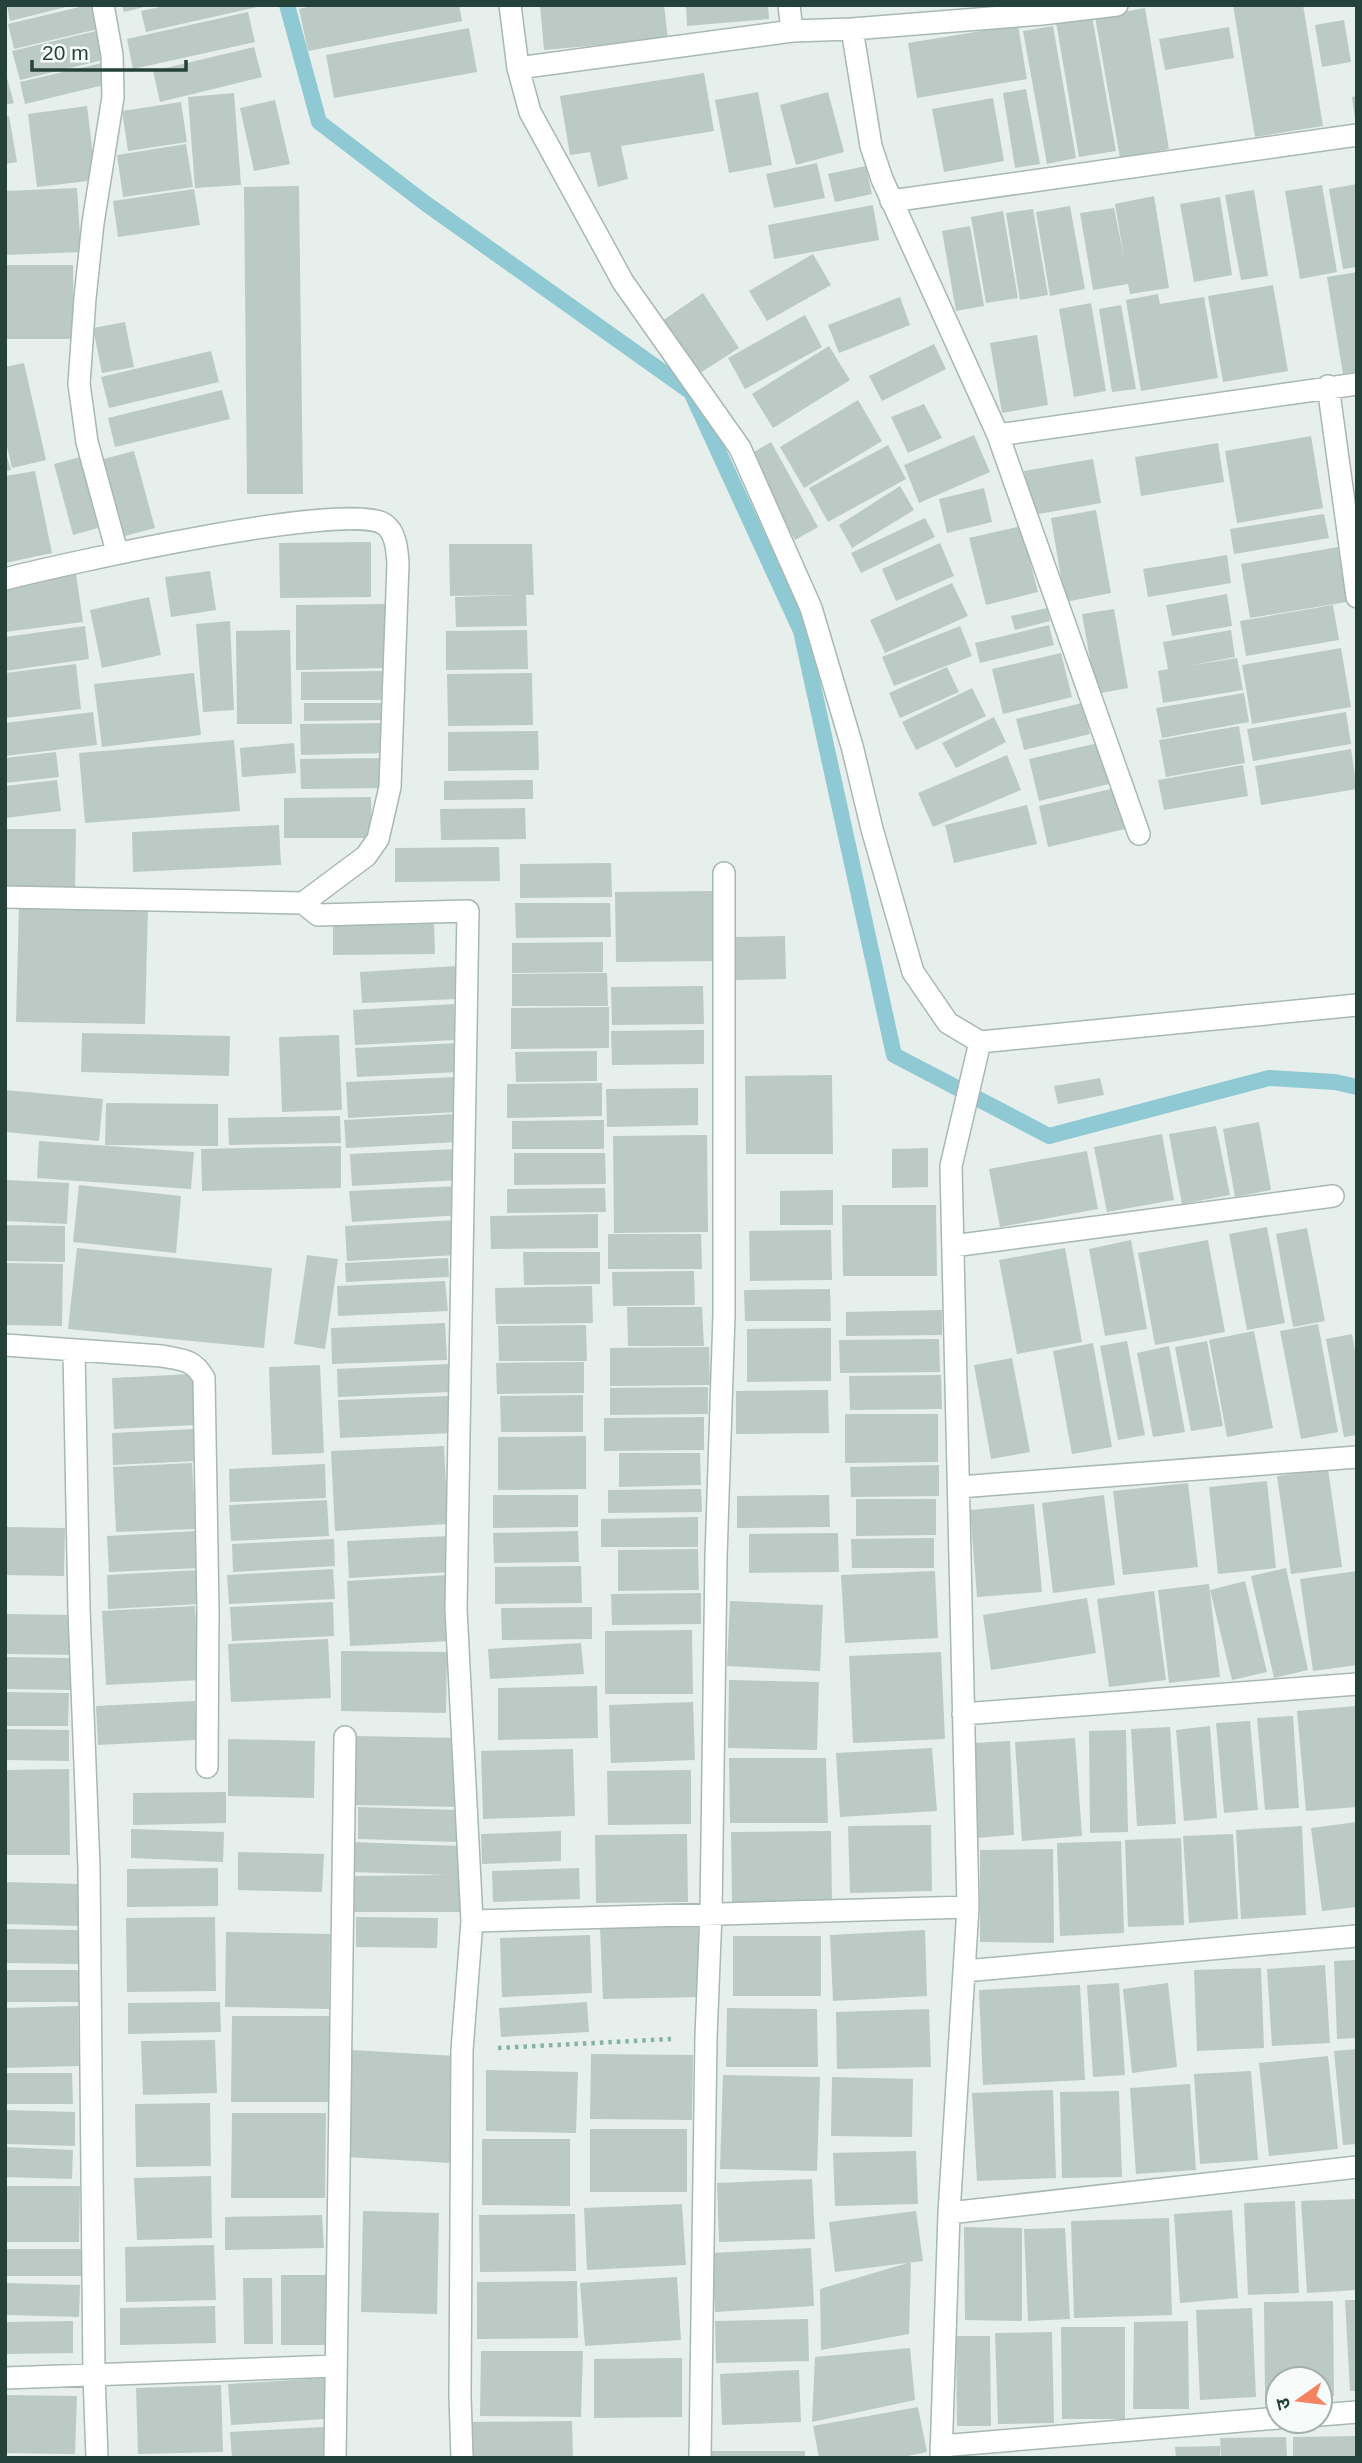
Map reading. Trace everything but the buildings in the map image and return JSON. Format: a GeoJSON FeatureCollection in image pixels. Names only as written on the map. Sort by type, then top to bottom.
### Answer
{"type":"FeatureCollection","features":[{"type":"Feature","properties":{"kind":"street"},"geometry":{"type":"LineString","coordinates":[[103,5],[112,55],[113,97],[93,223],[79,384],[87,442],[117,552]]}},
{"type":"Feature","properties":{"kind":"street"},"geometry":{"type":"LineString","coordinates":[[510,5],[518,68],[530,112],[623,282],[740,448],[811,608],[913,972],[948,1023],[980,1042],[1357,1005]]}},
{"type":"Feature","properties":{"kind":"street"},"geometry":{"type":"LineString","coordinates":[[789,5],[792,31]]}},
{"type":"Feature","properties":{"kind":"street"},"geometry":{"type":"LineString","coordinates":[[518,68],[792,31],[852,29],[1117,5]]}},
{"type":"Feature","properties":{"kind":"street"},"geometry":{"type":"LineString","coordinates":[[852,29],[871,146],[891,201],[998,435],[1139,834]]}},
{"type":"Feature","properties":{"kind":"street"},"geometry":{"type":"LineString","coordinates":[[891,201],[1357,135]]}},
{"type":"Feature","properties":{"kind":"street"},"geometry":{"type":"LineString","coordinates":[[998,435],[1357,384]]}},
{"type":"Feature","properties":{"kind":"street"},"geometry":{"type":"LineString","coordinates":[[1328,386],[1357,597]]}},
{"type":"Feature","properties":{"kind":"street"},"geometry":{"type":"LineString","coordinates":[[5,579],[117,552],[314,520],[369,520],[384,523],[392,533],[398,563],[390,787],[378,839],[366,856],[303,903]]}},
{"type":"Feature","properties":{"kind":"street"},"geometry":{"type":"LineString","coordinates":[[701,2458],[706,2037],[724,1315],[724,873]]}},
{"type":"Feature","properties":{"kind":"street"},"geometry":{"type":"LineString","coordinates":[[5,897],[303,903],[318,915],[468,911],[456,1609],[472,1921],[462,2050],[462,2458]]}},
{"type":"Feature","properties":{"kind":"street"},"geometry":{"type":"LineString","coordinates":[[980,1042],[951,1166],[968,1907],[948,2213],[941,2452],[1264,2419]]}},
{"type":"Feature","properties":{"kind":"street"},"geometry":{"type":"LineString","coordinates":[[953,1246],[1333,1196]]}},
{"type":"Feature","properties":{"kind":"street"},"geometry":{"type":"LineString","coordinates":[[5,1346],[187,1360],[198,1367],[204,1378],[208,1610],[207,1767]]}},
{"type":"Feature","properties":{"kind":"street"},"geometry":{"type":"LineString","coordinates":[[74,1351],[79,1609],[89,1868],[97,2458]]}},
{"type":"Feature","properties":{"kind":"street"},"geometry":{"type":"LineString","coordinates":[[959,1487],[1357,1457]]}},
{"type":"Feature","properties":{"kind":"street"},"geometry":{"type":"LineString","coordinates":[[963,1714],[1357,1684]]}},
{"type":"Feature","properties":{"kind":"street"},"geometry":{"type":"LineString","coordinates":[[335,2458],[345,1737]]}},
{"type":"Feature","properties":{"kind":"street"},"geometry":{"type":"LineString","coordinates":[[472,1921],[968,1907]]}},
{"type":"Feature","properties":{"kind":"street"},"geometry":{"type":"LineString","coordinates":[[964,1970],[1357,1936]]}},
{"type":"Feature","properties":{"kind":"street"},"geometry":{"type":"LineString","coordinates":[[948,2213],[1357,2167]]}},
{"type":"Feature","properties":{"kind":"street"},"geometry":{"type":"LineString","coordinates":[[5,2378],[337,2366]]}},
{"type":"Feature","properties":{"kind":"street"},"geometry":{"type":"LineString","coordinates":[[1334,2414],[1357,2412]]}},
{"type":"Feature","properties":{"kind":"path"},"geometry":{"type":"LineString","coordinates":[[462,2050],[706,2037]]}},
{"type":"Feature","properties":{"kind":"waterway"},"geometry":{"type":"LineString","coordinates":[[287,5],[319,122],[425,203],[691,392],[801,631],[894,1055],[1049,1136],[1269,1078],[1335,1082],[1357,1087]]}}]}
